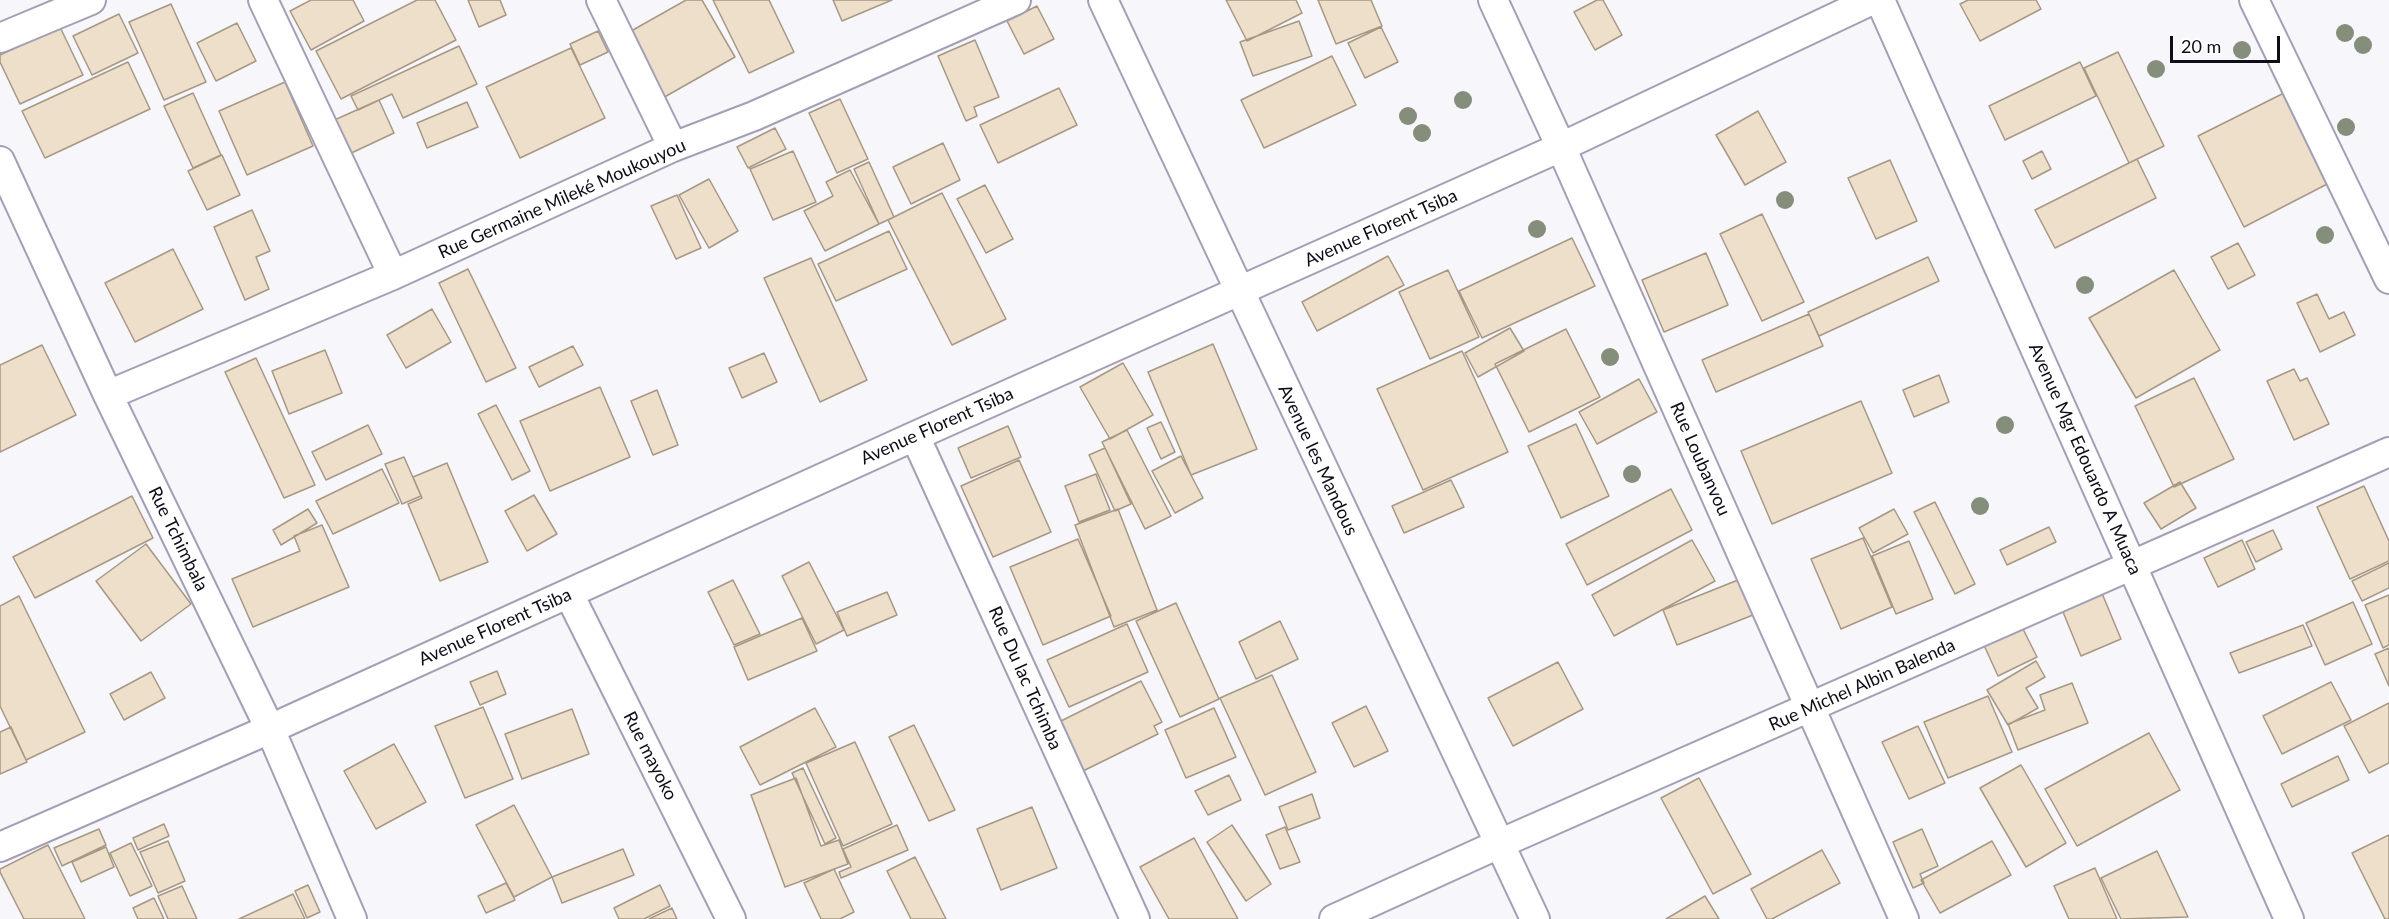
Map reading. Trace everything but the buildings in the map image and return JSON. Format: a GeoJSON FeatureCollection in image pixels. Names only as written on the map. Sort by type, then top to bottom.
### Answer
{"type":"FeatureCollection","features":[{"type":"Feature","properties":{"kind":"street"},"geometry":{"type":"LineString","coordinates":[[0,38],[92,0]]}},
{"type":"Feature","properties":{"kind":"street"},"geometry":{"type":"LineString","coordinates":[[264,0],[393,275]]}},
{"type":"Feature","properties":{"kind":"street"},"geometry":{"type":"LineString","coordinates":[[601,0],[673,147]]}},
{"type":"Feature","properties":{"kind":"street","name":"Rue Germaine Mileké Moukouyou"},"geometry":{"type":"LineString","coordinates":[[108,395],[393,275],[673,147],[754,116],[1016,0]]}},
{"type":"Feature","properties":{"kind":"street","name":"Avenue les Mandous"},"geometry":{"type":"LineString","coordinates":[[1103,0],[1535,919]]}},
{"type":"Feature","properties":{"kind":"street","name":"Rue Loubanvou"},"geometry":{"type":"LineString","coordinates":[[1493,0],[1561,147],[1904,919]]}},
{"type":"Feature","properties":{"kind":"street","name":"Avenue Florent Tsiba"},"geometry":{"type":"LineString","coordinates":[[0,848],[270,729],[915,436],[1561,147],[1872,0]]}},
{"type":"Feature","properties":{"kind":"street","name":"Avenue Mgr Edouardo A Muaca"},"geometry":{"type":"LineString","coordinates":[[1880,0],[2289,919]]}},
{"type":"Feature","properties":{"kind":"street"},"geometry":{"type":"LineString","coordinates":[[2254,0],[2389,279]]}},
{"type":"Feature","properties":{"kind":"street","name":"Rue Tchimbala"},"geometry":{"type":"LineString","coordinates":[[0,161],[108,395],[270,729],[352,919]]}},
{"type":"Feature","properties":{"kind":"street","name":"Rue Du lac Tchimba"},"geometry":{"type":"LineString","coordinates":[[915,436],[1135,919]]}},
{"type":"Feature","properties":{"kind":"street","name":"Rue Michel Albin Balenda"},"geometry":{"type":"LineString","coordinates":[[1334,919],[2389,452]]}},
{"type":"Feature","properties":{"kind":"street","name":"Rue mayoko"},"geometry":{"type":"LineString","coordinates":[[568,594],[731,919]]}}]}
